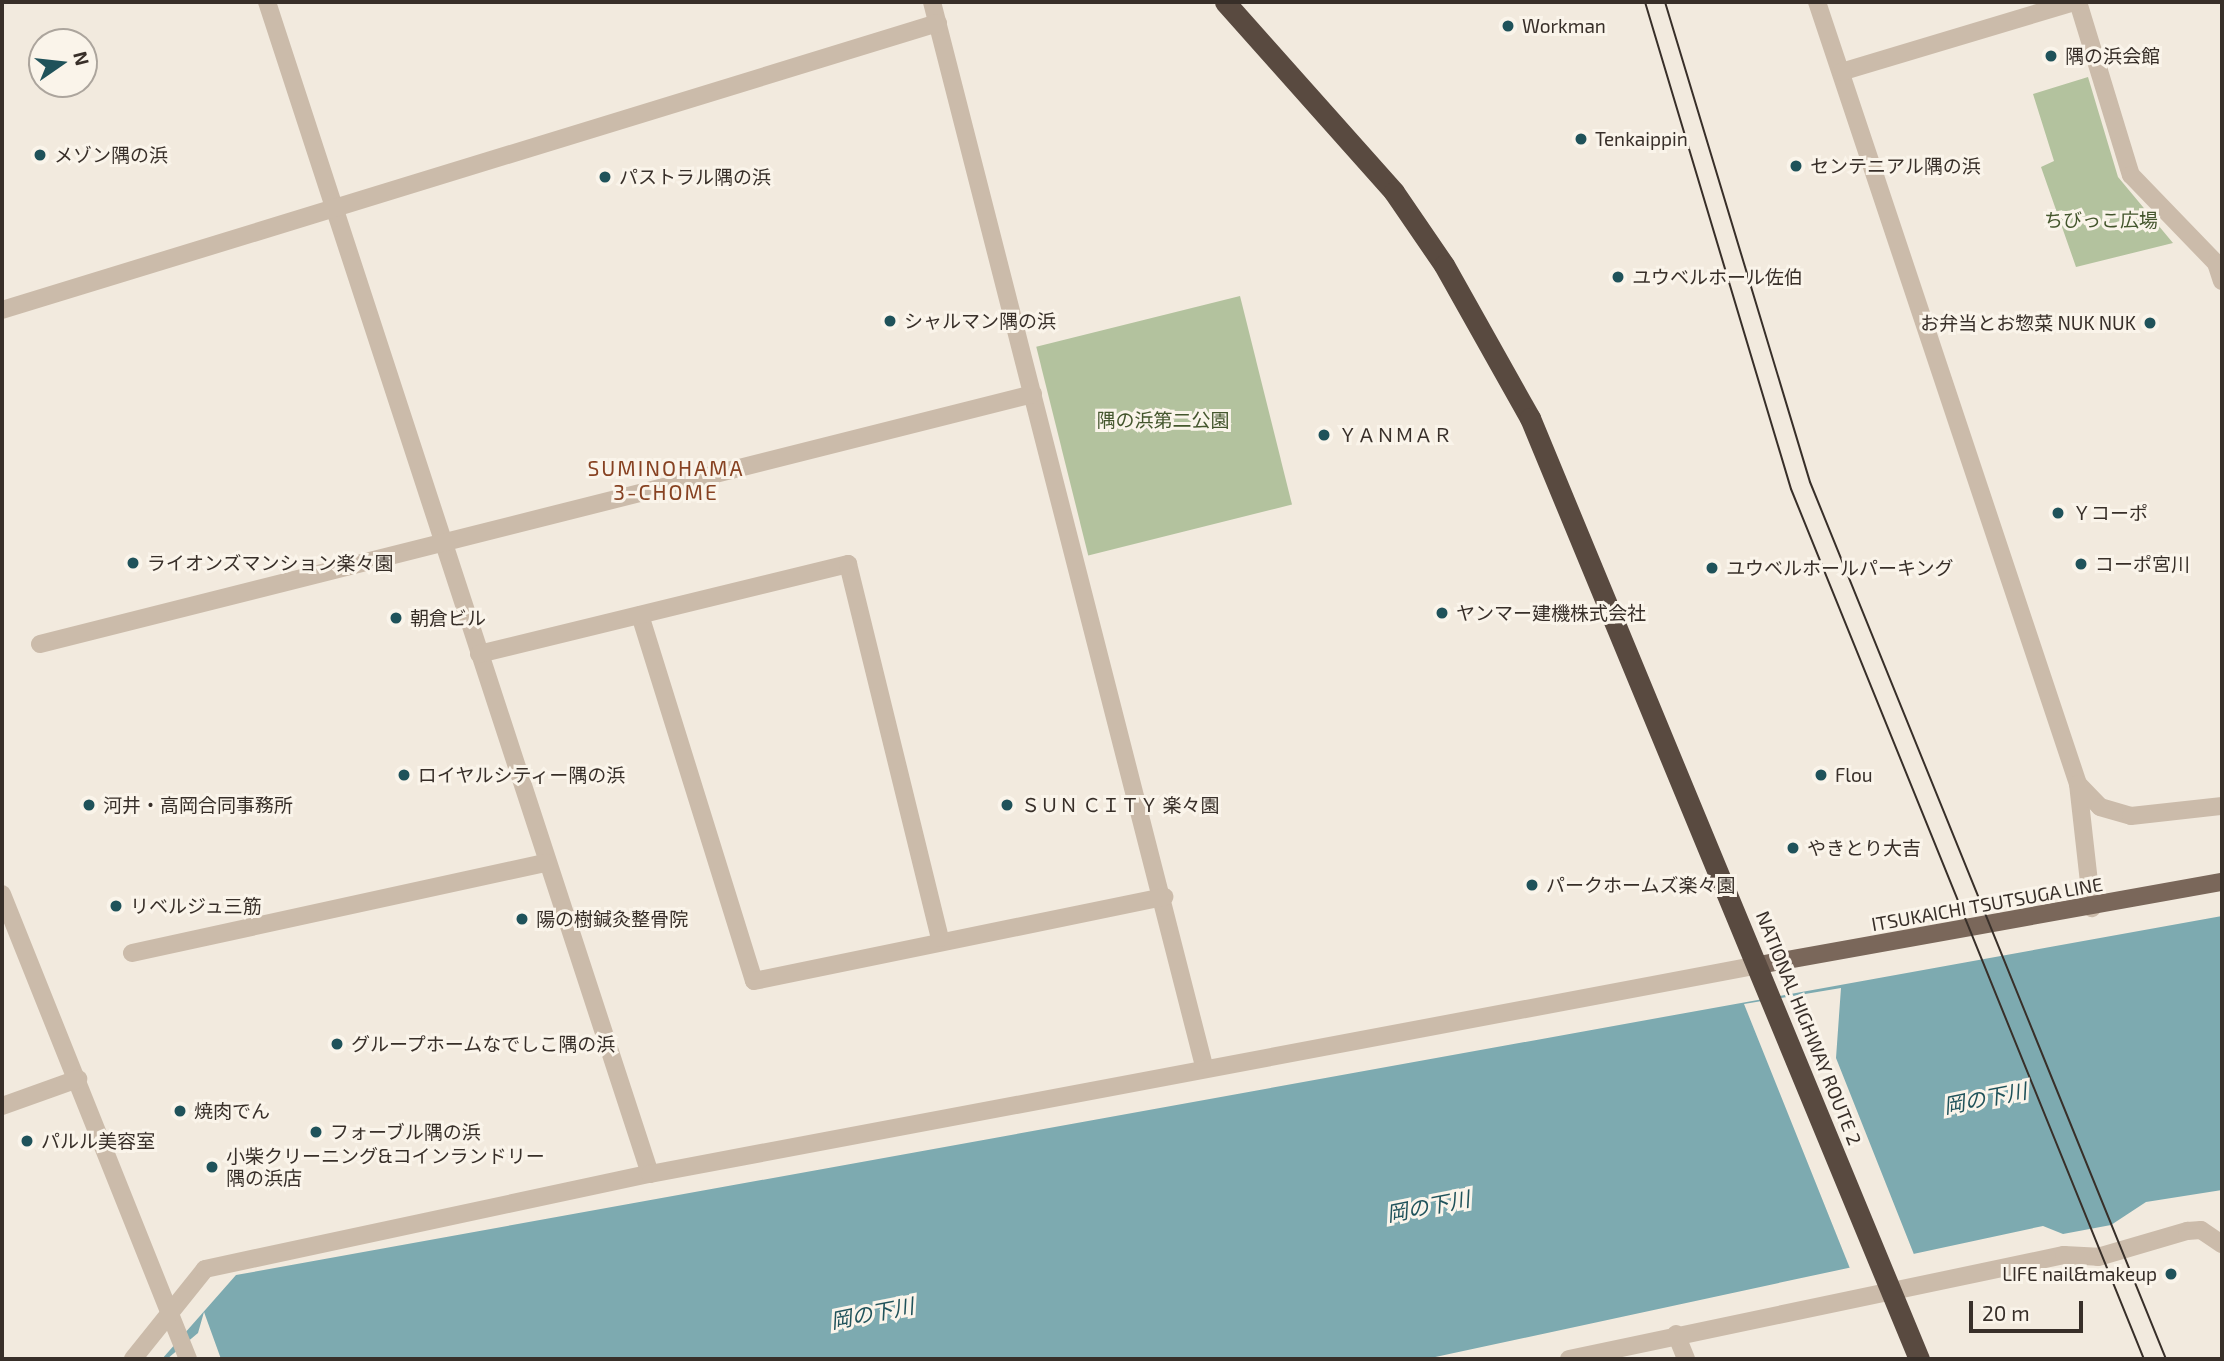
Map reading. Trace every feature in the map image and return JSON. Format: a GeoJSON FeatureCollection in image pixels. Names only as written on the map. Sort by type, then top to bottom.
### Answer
{"type":"FeatureCollection","features":[{"type":"Feature","properties":{"kind":"highway","name":"NATIONAL HIGHWAY ROUTE 2"},"geometry":{"type":"LineString","coordinates":[[1225,2],[1394,192],[1489,340],[1566,498],[1919,1359]]}},
{"type":"Feature","properties":{"kind":"main road","name":"ITSUKAICHI TSUTSUGA LINE"},"geometry":{"type":"LineString","coordinates":[[1759,965],[2092,908],[2222,882]]}},
{"type":"Feature","properties":{"kind":"street"},"geometry":{"type":"LineString","coordinates":[[267,2],[545,863],[650,1174]]}},
{"type":"Feature","properties":{"kind":"street"},"geometry":{"type":"LineString","coordinates":[[932,2],[1164,897],[1204,1066]]}},
{"type":"Feature","properties":{"kind":"street"},"geometry":{"type":"LineString","coordinates":[[1817,2],[2078,784],[2077,809],[2094,882],[2092,908]]}},
{"type":"Feature","properties":{"kind":"street"},"geometry":{"type":"LineString","coordinates":[[1841,72],[2077,2],[2131,175],[2219,262],[2222,281]]}},
{"type":"Feature","properties":{"kind":"street"},"geometry":{"type":"LineString","coordinates":[[2,310],[938,23]]}},
{"type":"Feature","properties":{"kind":"street"},"geometry":{"type":"LineString","coordinates":[[40,644],[615,503],[1033,394]]}},
{"type":"Feature","properties":{"kind":"street"},"geometry":{"type":"LineString","coordinates":[[478,654],[848,564],[940,938]]}},
{"type":"Feature","properties":{"kind":"street"},"geometry":{"type":"LineString","coordinates":[[640,615],[754,981],[940,938],[1164,897]]}},
{"type":"Feature","properties":{"kind":"street"},"geometry":{"type":"LineString","coordinates":[[2078,784],[2100,807],[2131,816],[2222,806]]}},
{"type":"Feature","properties":{"kind":"street"},"geometry":{"type":"LineString","coordinates":[[132,953],[545,863]]}},
{"type":"Feature","properties":{"kind":"street"},"geometry":{"type":"LineString","coordinates":[[2,894],[188,1359]]}},
{"type":"Feature","properties":{"kind":"street"},"geometry":{"type":"LineString","coordinates":[[133,1359],[173,1324],[205,1269],[650,1174],[1204,1066],[1759,965]]}},
{"type":"Feature","properties":{"kind":"street"},"geometry":{"type":"LineString","coordinates":[[2,1106],[78,1079]]}},
{"type":"Feature","properties":{"kind":"street"},"geometry":{"type":"LineString","coordinates":[[1569,1359],[1676,1334],[1892,1291],[1959,1282],[2064,1255],[2098,1256],[2187,1231],[2202,1230],[2222,1244]]}},
{"type":"Feature","properties":{"kind":"street"},"geometry":{"type":"LineString","coordinates":[[1676,1334],[1686,1359]]}},
{"type":"Feature","properties":{"kind":"green space","name":"ちびっこ広場"},"geometry":{"type":"Polygon","coordinates":[[[2088,77],[2118,177],[2173,243],[2076,267],[2041,167],[2054,161],[2033,94],[2088,77]]]}},
{"type":"Feature","properties":{"kind":"green space","name":"隅の浜第二公園"},"geometry":{"type":"Polygon","coordinates":[[[1240,296],[1292,505],[1088,555],[1036,347],[1240,296]]]}},
{"type":"Feature","properties":{"kind":"water","name":"岡の下川"},"geometry":{"type":"Polygon","coordinates":[[[2222,916],[2222,1190],[2146,1202],[2111,1225],[2063,1234],[2043,1226],[1426,1359],[162,1359],[236,1275],[2222,916]]]}},
{"type":"Feature","properties":{"kind":"pier"},"geometry":{"type":"Polygon","coordinates":[[[1841,988],[1836,1058],[1915,1257],[1851,1271],[1744,1004],[1841,988]]]}},
{"type":"Feature","properties":{"kind":"pier"},"geometry":{"type":"Polygon","coordinates":[[[204,1312],[221,1359],[167,1359],[198,1333],[204,1312]]]}},
{"type":"Feature","properties":{"kind":"tram line"},"geometry":{"type":"LineString","coordinates":[[1645,2],[1791,489],[2144,1359]]}},
{"type":"Feature","properties":{"kind":"tram line"},"geometry":{"type":"LineString","coordinates":[[1665,2],[1810,482],[2166,1359]]}},
{"type":"Feature","properties":{"kind":"place","name":"Workman"},"geometry":{"type":"Point","coordinates":[1508,26]}},
{"type":"Feature","properties":{"kind":"place","name":"隅の浜会館"},"geometry":{"type":"Point","coordinates":[2051,56]}},
{"type":"Feature","properties":{"kind":"place","name":"Tenkaippin"},"geometry":{"type":"Point","coordinates":[1581,139]}},
{"type":"Feature","properties":{"kind":"place","name":"メゾン隅の浜"},"geometry":{"type":"Point","coordinates":[40,155]}},
{"type":"Feature","properties":{"kind":"place","name":"センテニアル隅の浜"},"geometry":{"type":"Point","coordinates":[1796,166]}},
{"type":"Feature","properties":{"kind":"place","name":"パストラル隅の浜"},"geometry":{"type":"Point","coordinates":[605,177]}},
{"type":"Feature","properties":{"kind":"place","name":"ユウベルホール佐伯"},"geometry":{"type":"Point","coordinates":[1618,277]}},
{"type":"Feature","properties":{"kind":"place","name":"シャルマン隅の浜"},"geometry":{"type":"Point","coordinates":[890,321]}},
{"type":"Feature","properties":{"kind":"place","name":"お弁当とお惣菜 NUK NUK"},"geometry":{"type":"Point","coordinates":[2150,323]}},
{"type":"Feature","properties":{"kind":"place","name":"ＹＡＮＭＡＲ"},"geometry":{"type":"Point","coordinates":[1324,435]}},
{"type":"Feature","properties":{"kind":"place","name":"Ｙコーポ"},"geometry":{"type":"Point","coordinates":[2058,513]}},
{"type":"Feature","properties":{"kind":"place","name":"ライオンズマンション楽々園"},"geometry":{"type":"Point","coordinates":[133,563]}},
{"type":"Feature","properties":{"kind":"place","name":"コーポ宮川"},"geometry":{"type":"Point","coordinates":[2081,564]}},
{"type":"Feature","properties":{"kind":"place","name":"ユウベルホールパーキング"},"geometry":{"type":"Point","coordinates":[1712,568]}},
{"type":"Feature","properties":{"kind":"place","name":"ヤンマー建機株式会社"},"geometry":{"type":"Point","coordinates":[1442,613]}},
{"type":"Feature","properties":{"kind":"place","name":"朝倉ビル"},"geometry":{"type":"Point","coordinates":[396,618]}},
{"type":"Feature","properties":{"kind":"place","name":"ロイヤルシティー隅の浜"},"geometry":{"type":"Point","coordinates":[404,775]}},
{"type":"Feature","properties":{"kind":"place","name":"Flou"},"geometry":{"type":"Point","coordinates":[1821,775]}},
{"type":"Feature","properties":{"kind":"place","name":"河井・高岡合同事務所"},"geometry":{"type":"Point","coordinates":[89,805]}},
{"type":"Feature","properties":{"kind":"place","name":"ＳＵＮ ＣＩＴＹ 楽々園"},"geometry":{"type":"Point","coordinates":[1007,805]}},
{"type":"Feature","properties":{"kind":"place","name":"やきとり大吉"},"geometry":{"type":"Point","coordinates":[1793,848]}},
{"type":"Feature","properties":{"kind":"place","name":"パークホームズ楽々園"},"geometry":{"type":"Point","coordinates":[1532,885]}},
{"type":"Feature","properties":{"kind":"place","name":"リベルジュ三筋"},"geometry":{"type":"Point","coordinates":[116,906]}},
{"type":"Feature","properties":{"kind":"place","name":"陽の樹鍼灸整骨院"},"geometry":{"type":"Point","coordinates":[522,919]}},
{"type":"Feature","properties":{"kind":"place","name":"グループホームなでしこ隅の浜"},"geometry":{"type":"Point","coordinates":[337,1044]}},
{"type":"Feature","properties":{"kind":"place","name":"焼肉でん"},"geometry":{"type":"Point","coordinates":[180,1111]}},
{"type":"Feature","properties":{"kind":"place","name":"フォーブル隅の浜"},"geometry":{"type":"Point","coordinates":[316,1132]}},
{"type":"Feature","properties":{"kind":"place","name":"パルル美容室"},"geometry":{"type":"Point","coordinates":[27,1141]}},
{"type":"Feature","properties":{"kind":"place","name":"小柴クリーニング&コインランドリー 隅の浜店"},"geometry":{"type":"Point","coordinates":[212,1167]}},
{"type":"Feature","properties":{"kind":"place","name":"LIFE nail&makeup"},"geometry":{"type":"Point","coordinates":[2171,1274]}},
{"type":"Feature","properties":{"kind":"district","name":"SUMINOHAMA 3-CHOME"},"geometry":{"type":"Point","coordinates":[666,480]}}]}
